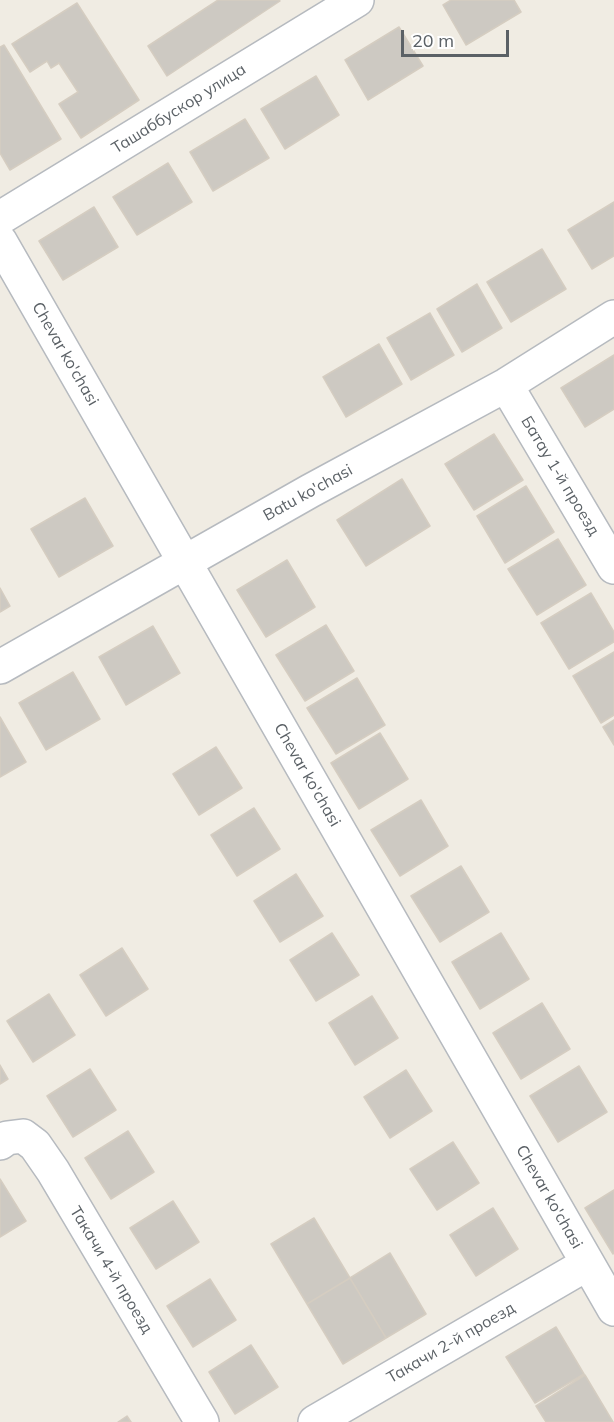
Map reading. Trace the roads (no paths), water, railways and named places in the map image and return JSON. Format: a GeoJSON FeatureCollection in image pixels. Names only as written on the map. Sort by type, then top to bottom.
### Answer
{"type":"FeatureCollection","features":[{"type":"Feature","properties":{"kind":"street","name":"Ташаббускор улица"},"geometry":{"type":"LineString","coordinates":[[0,218],[357,0]]}},
{"type":"Feature","properties":{"kind":"street","name":"Chevar ko'chasi"},"geometry":{"type":"LineString","coordinates":[[0,241],[614,1309]]}},
{"type":"Feature","properties":{"kind":"street","name":"Batu ko'chasi"},"geometry":{"type":"LineString","coordinates":[[0,667],[310,491],[506,385],[614,317]]}},
{"type":"Feature","properties":{"kind":"street","name":"Батау 1-й проезд"},"geometry":{"type":"LineString","coordinates":[[506,385],[614,567]]}},
{"type":"Feature","properties":{"kind":"street","name":"Такачи 4-й проезд"},"geometry":{"type":"LineString","coordinates":[[4,1141],[23,1136],[35,1145],[53,1171],[202,1422]]}},
{"type":"Feature","properties":{"kind":"street","name":"Такачи 2-й проезд"},"geometry":{"type":"LineString","coordinates":[[315,1422],[587,1264]]}}]}
